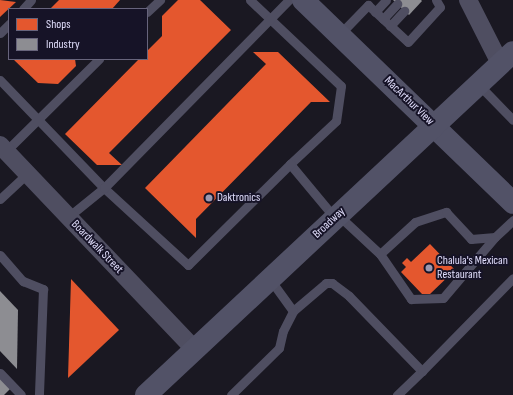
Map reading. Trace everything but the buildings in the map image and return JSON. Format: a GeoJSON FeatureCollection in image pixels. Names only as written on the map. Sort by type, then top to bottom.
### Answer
{"type":"FeatureCollection","features":[{"type":"Feature","properties":{"kind":"main road","name":"MacArthur View"},"geometry":{"type":"LineString","coordinates":[[303,0],[513,202]]}},
{"type":"Feature","properties":{"kind":"main road","name":"Broadway"},"geometry":{"type":"LineString","coordinates":[[146,395],[433,124],[507,58]]}},
{"type":"Feature","properties":{"kind":"street"},"geometry":{"type":"LineString","coordinates":[[468,0],[507,58]]}},
{"type":"Feature","properties":{"kind":"street","name":"Boardwalk Street"},"geometry":{"type":"LineString","coordinates":[[3,148],[194,349]]}},
{"type":"Feature","properties":{"kind":"lane"},"geometry":{"type":"LineString","coordinates":[[24,8],[31,0]]}},
{"type":"Feature","properties":{"kind":"lane"},"geometry":{"type":"LineString","coordinates":[[148,11],[160,0]]}},
{"type":"Feature","properties":{"kind":"lane"},"geometry":{"type":"LineString","coordinates":[[0,80],[104,188],[188,264],[336,121],[341,86],[250,0]]}},
{"type":"Feature","properties":{"kind":"lane"},"geometry":{"type":"LineString","coordinates":[[68,217],[104,188],[269,18],[289,0]]}},
{"type":"Feature","properties":{"kind":"lane"},"geometry":{"type":"LineString","coordinates":[[375,12],[386,0]]}},
{"type":"Feature","properties":{"kind":"lane"},"geometry":{"type":"LineString","coordinates":[[340,35],[370,2],[375,12],[408,42],[440,7],[436,0]]}},
{"type":"Feature","properties":{"kind":"lane"},"geometry":{"type":"LineString","coordinates":[[383,19],[397,4]]}},
{"type":"Feature","properties":{"kind":"lane"},"geometry":{"type":"LineString","coordinates":[[390,26],[404,11]]}},
{"type":"Feature","properties":{"kind":"lane"},"geometry":{"type":"LineString","coordinates":[[0,33],[8,25]]}},
{"type":"Feature","properties":{"kind":"lane"},"geometry":{"type":"LineString","coordinates":[[3,148],[37,119],[98,60]]}},
{"type":"Feature","properties":{"kind":"lane"},"geometry":{"type":"LineString","coordinates":[[478,84],[510,110],[513,120]]}},
{"type":"Feature","properties":{"kind":"lane"},"geometry":{"type":"LineString","coordinates":[[290,164],[336,217],[380,254],[411,299],[442,298],[495,237],[513,220]]}},
{"type":"Feature","properties":{"kind":"lane"},"geometry":{"type":"LineString","coordinates":[[0,199],[27,174]]}},
{"type":"Feature","properties":{"kind":"lane"},"geometry":{"type":"LineString","coordinates":[[380,254],[415,222],[446,212],[471,239],[495,237]]}},
{"type":"Feature","properties":{"kind":"lane"},"geometry":{"type":"LineString","coordinates":[[0,255],[23,282],[43,289],[39,395]]}},
{"type":"Feature","properties":{"kind":"lane"},"geometry":{"type":"LineString","coordinates":[[270,278],[293,311]]}},
{"type":"Feature","properties":{"kind":"lane"},"geometry":{"type":"LineString","coordinates":[[397,395],[513,278]]}},
{"type":"Feature","properties":{"kind":"lane"},"geometry":{"type":"LineString","coordinates":[[231,395],[279,348],[283,331],[293,311],[326,283],[332,283],[422,371]]}},
{"type":"Feature","properties":{"kind":"lane"},"geometry":{"type":"LineString","coordinates":[[0,373],[21,395]]}},
{"type":"Feature","properties":{"kind":"place","name":"Daktronics"},"geometry":{"type":"Point","coordinates":[209,198]}},
{"type":"Feature","properties":{"kind":"place","name":"Chalula's Mexican Restaurant"},"geometry":{"type":"Point","coordinates":[429,268]}}]}
